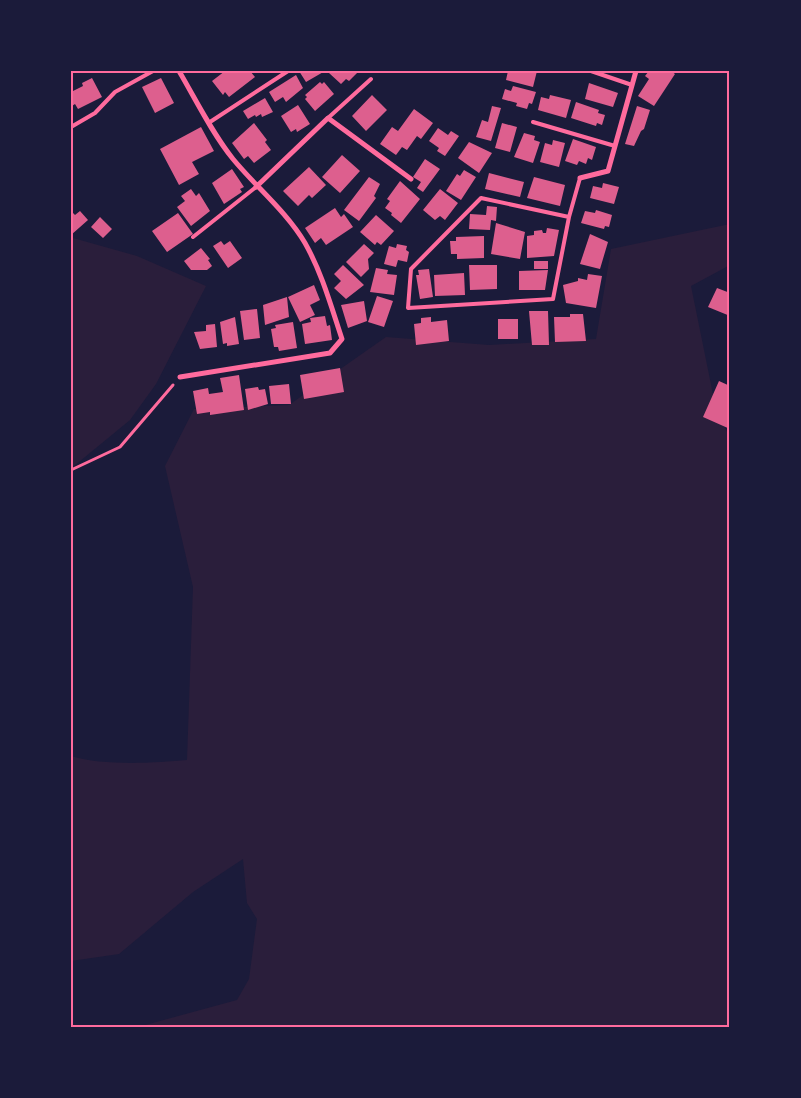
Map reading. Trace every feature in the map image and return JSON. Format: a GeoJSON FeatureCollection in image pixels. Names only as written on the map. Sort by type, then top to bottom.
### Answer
{"type":"FeatureCollection","features":[{"type":"Feature","properties":{"kind":"street"},"geometry":{"type":"LineString","coordinates":[[179,71],[231,156],[256,187],[286,215],[304,242],[321,276],[342,339],[330,353],[180,377]]}},
{"type":"Feature","properties":{"kind":"street"},"geometry":{"type":"LineString","coordinates":[[580,178],[608,171],[636,71]]}},
{"type":"Feature","properties":{"kind":"street"},"geometry":{"type":"LineString","coordinates":[[256,187],[328,118],[411,179]]}},
{"type":"Feature","properties":{"kind":"lane"},"geometry":{"type":"LineString","coordinates":[[71,127],[95,113],[115,92],[153,71]]}},
{"type":"Feature","properties":{"kind":"lane"},"geometry":{"type":"LineString","coordinates":[[210,122],[288,71]]}},
{"type":"Feature","properties":{"kind":"lane"},"geometry":{"type":"LineString","coordinates":[[591,71],[632,85]]}},
{"type":"Feature","properties":{"kind":"lane"},"geometry":{"type":"LineString","coordinates":[[328,118],[371,80]]}},
{"type":"Feature","properties":{"kind":"lane"},"geometry":{"type":"LineString","coordinates":[[533,122],[615,146]]}},
{"type":"Feature","properties":{"kind":"lane"},"geometry":{"type":"LineString","coordinates":[[569,217],[481,198],[411,269],[408,308],[553,299],[569,217],[580,178]]}},
{"type":"Feature","properties":{"kind":"lane"},"geometry":{"type":"LineString","coordinates":[[194,237],[256,187]]}},
{"type":"Feature","properties":{"kind":"path"},"geometry":{"type":"LineString","coordinates":[[71,470],[120,447],[180,377]]}},
{"type":"Feature","properties":{"kind":"shaded area"},"geometry":{"type":"Polygon","coordinates":[[[730,224],[730,265],[691,286],[717,414],[730,437],[730,1027],[138,1027],[237,1000],[249,979],[257,919],[247,903],[243,859],[193,892],[119,954],[71,961],[71,756],[113,762],[144,763],[187,760],[193,587],[165,466],[194,409],[289,405],[386,337],[489,345],[596,339],[611,249],[730,224]]]}},
{"type":"Feature","properties":{"kind":"shaded area"},"geometry":{"type":"Polygon","coordinates":[[[73,238],[137,256],[206,286],[156,384],[130,420],[74,466],[71,466],[73,238]]]}},
{"type":"Feature","properties":{"kind":"building"},"geometry":{"type":"Polygon","coordinates":[[[225,71],[250,71],[255,77],[229,97],[225,92],[223,95],[212,81],[225,71]]]}},
{"type":"Feature","properties":{"kind":"building"},"geometry":{"type":"Polygon","coordinates":[[[299,71],[325,71],[306,82],[299,71]]]}},
{"type":"Feature","properties":{"kind":"building"},"geometry":{"type":"Polygon","coordinates":[[[331,71],[359,71],[349,81],[346,79],[341,84],[329,73],[331,71]]]}},
{"type":"Feature","properties":{"kind":"building"},"geometry":{"type":"Polygon","coordinates":[[[508,71],[537,71],[533,87],[506,80],[508,71]]]}},
{"type":"Feature","properties":{"kind":"building"},"geometry":{"type":"Polygon","coordinates":[[[649,71],[671,71],[675,74],[654,106],[638,96],[649,79],[645,76],[649,71]]]}},
{"type":"Feature","properties":{"kind":"building"},"geometry":{"type":"Polygon","coordinates":[[[296,75],[303,88],[286,102],[283,97],[275,102],[269,92],[296,75]]]}},
{"type":"Feature","properties":{"kind":"building"},"geometry":{"type":"Polygon","coordinates":[[[92,78],[102,97],[78,109],[75,104],[72,106],[71,92],[83,86],[82,83],[92,78]]]}},
{"type":"Feature","properties":{"kind":"building"},"geometry":{"type":"Polygon","coordinates":[[[161,78],[174,103],[155,113],[142,87],[161,78]]]}},
{"type":"Feature","properties":{"kind":"building"},"geometry":{"type":"Polygon","coordinates":[[[320,82],[322,84],[324,82],[334,94],[315,111],[305,99],[307,97],[305,95],[320,82]]]}},
{"type":"Feature","properties":{"kind":"building"},"geometry":{"type":"Polygon","coordinates":[[[589,83],[618,93],[613,107],[585,99],[589,83]]]}},
{"type":"Feature","properties":{"kind":"building"},"geometry":{"type":"Polygon","coordinates":[[[513,86],[536,92],[532,104],[529,103],[527,109],[516,106],[517,103],[502,99],[505,89],[511,91],[513,86]]]}},
{"type":"Feature","properties":{"kind":"building"},"geometry":{"type":"Polygon","coordinates":[[[372,95],[387,110],[366,131],[352,116],[372,95]]]}},
{"type":"Feature","properties":{"kind":"building"},"geometry":{"type":"Polygon","coordinates":[[[550,95],[571,100],[566,118],[538,110],[541,97],[549,99],[550,95]]]}},
{"type":"Feature","properties":{"kind":"building"},"geometry":{"type":"Polygon","coordinates":[[[265,98],[273,112],[262,117],[261,114],[256,117],[255,115],[248,119],[243,111],[265,98]]]}},
{"type":"Feature","properties":{"kind":"building"},"geometry":{"type":"Polygon","coordinates":[[[576,102],[599,110],[598,113],[605,115],[602,125],[597,123],[596,126],[571,118],[576,102]]]}},
{"type":"Feature","properties":{"kind":"building"},"geometry":{"type":"Polygon","coordinates":[[[298,105],[310,124],[297,132],[296,129],[291,132],[281,116],[298,105]]]}},
{"type":"Feature","properties":{"kind":"building"},"geometry":{"type":"Polygon","coordinates":[[[492,106],[501,108],[491,141],[476,137],[482,120],[488,122],[492,106]]]}},
{"type":"Feature","properties":{"kind":"building"},"geometry":{"type":"Polygon","coordinates":[[[637,106],[650,110],[644,129],[641,131],[634,146],[625,144],[637,106]]]}},
{"type":"Feature","properties":{"kind":"building"},"geometry":{"type":"Polygon","coordinates":[[[414,109],[433,123],[421,139],[417,136],[407,150],[402,147],[396,155],[380,144],[392,127],[398,131],[414,109]]]}},
{"type":"Feature","properties":{"kind":"building"},"geometry":{"type":"Polygon","coordinates":[[[254,123],[267,140],[265,142],[271,150],[254,163],[248,156],[244,159],[232,143],[254,123]]]}},
{"type":"Feature","properties":{"kind":"building"},"geometry":{"type":"Polygon","coordinates":[[[502,123],[517,127],[510,152],[495,148],[502,123]]]}},
{"type":"Feature","properties":{"kind":"building"},"geometry":{"type":"Polygon","coordinates":[[[201,127],[214,151],[192,162],[199,174],[179,185],[160,149],[201,127]]]}},
{"type":"Feature","properties":{"kind":"building"},"geometry":{"type":"Polygon","coordinates":[[[438,128],[448,135],[451,131],[459,136],[445,156],[437,151],[439,148],[429,141],[438,128]]]}},
{"type":"Feature","properties":{"kind":"building"},"geometry":{"type":"Polygon","coordinates":[[[524,133],[535,136],[534,140],[540,142],[533,163],[514,157],[524,133]]]}},
{"type":"Feature","properties":{"kind":"building"},"geometry":{"type":"Polygon","coordinates":[[[573,139],[596,147],[592,160],[588,158],[586,164],[579,161],[577,165],[565,161],[573,139]]]}},
{"type":"Feature","properties":{"kind":"building"},"geometry":{"type":"Polygon","coordinates":[[[553,140],[565,143],[559,167],[540,162],[545,143],[552,145],[553,140]]]}},
{"type":"Feature","properties":{"kind":"building"},"geometry":{"type":"Polygon","coordinates":[[[469,142],[492,153],[479,173],[458,158],[469,142]]]}},
{"type":"Feature","properties":{"kind":"building"},"geometry":{"type":"Polygon","coordinates":[[[342,155],[360,171],[340,193],[322,177],[342,155]]]}},
{"type":"Feature","properties":{"kind":"building"},"geometry":{"type":"Polygon","coordinates":[[[425,159],[440,169],[423,192],[417,188],[421,182],[413,177],[425,159]]]}},
{"type":"Feature","properties":{"kind":"building"},"geometry":{"type":"Polygon","coordinates":[[[309,167],[326,185],[312,198],[309,195],[298,206],[283,191],[309,167]]]}},
{"type":"Feature","properties":{"kind":"building"},"geometry":{"type":"Polygon","coordinates":[[[232,169],[244,187],[240,189],[242,192],[224,204],[212,183],[232,169]]]}},
{"type":"Feature","properties":{"kind":"building"},"geometry":{"type":"Polygon","coordinates":[[[464,170],[476,177],[461,200],[446,191],[457,174],[460,176],[464,170]]]}},
{"type":"Feature","properties":{"kind":"building"},"geometry":{"type":"Polygon","coordinates":[[[489,173],[524,182],[520,197],[485,189],[489,173]]]}},
{"type":"Feature","properties":{"kind":"building"},"geometry":{"type":"Polygon","coordinates":[[[369,177],[380,184],[374,196],[376,198],[359,221],[344,210],[369,177]]]}},
{"type":"Feature","properties":{"kind":"building"},"geometry":{"type":"Polygon","coordinates":[[[534,177],[565,185],[560,206],[527,198],[534,177]]]}},
{"type":"Feature","properties":{"kind":"building"},"geometry":{"type":"Polygon","coordinates":[[[400,181],[420,199],[401,223],[385,208],[390,201],[387,199],[400,181]]]}},
{"type":"Feature","properties":{"kind":"building"},"geometry":{"type":"Polygon","coordinates":[[[603,183],[619,187],[614,204],[590,198],[593,186],[602,188],[603,183]]]}},
{"type":"Feature","properties":{"kind":"building"},"geometry":{"type":"Polygon","coordinates":[[[191,189],[196,196],[199,193],[210,211],[191,226],[177,207],[185,201],[181,196],[191,189]]]}},
{"type":"Feature","properties":{"kind":"building"},"geometry":{"type":"Polygon","coordinates":[[[440,189],[458,203],[445,220],[440,216],[435,220],[423,210],[440,189]]]}},
{"type":"Feature","properties":{"kind":"building"},"geometry":{"type":"Polygon","coordinates":[[[487,206],[497,207],[496,221],[491,220],[490,230],[469,229],[470,214],[486,215],[487,206]]]}},
{"type":"Feature","properties":{"kind":"building"},"geometry":{"type":"Polygon","coordinates":[[[335,208],[341,217],[344,214],[353,227],[326,245],[321,238],[315,243],[305,228],[335,208]]]}},
{"type":"Feature","properties":{"kind":"building"},"geometry":{"type":"Polygon","coordinates":[[[596,210],[612,215],[609,227],[605,226],[604,229],[581,223],[585,211],[595,213],[596,210]]]}},
{"type":"Feature","properties":{"kind":"building"},"geometry":{"type":"Polygon","coordinates":[[[71,211],[75,215],[80,211],[88,220],[71,235],[71,211]]]}},
{"type":"Feature","properties":{"kind":"building"},"geometry":{"type":"Polygon","coordinates":[[[178,213],[193,234],[167,252],[152,231],[178,213]]]}},
{"type":"Feature","properties":{"kind":"building"},"geometry":{"type":"Polygon","coordinates":[[[376,215],[394,231],[381,245],[377,242],[375,245],[360,232],[376,215]]]}},
{"type":"Feature","properties":{"kind":"building"},"geometry":{"type":"Polygon","coordinates":[[[100,217],[112,229],[103,238],[91,227],[100,217]]]}},
{"type":"Feature","properties":{"kind":"building"},"geometry":{"type":"Polygon","coordinates":[[[496,223],[525,232],[520,259],[491,254],[496,223]]]}},
{"type":"Feature","properties":{"kind":"building"},"geometry":{"type":"Polygon","coordinates":[[[547,228],[559,230],[554,256],[527,258],[527,236],[534,235],[534,231],[542,230],[543,233],[546,233],[547,228]]]}},
{"type":"Feature","properties":{"kind":"building"},"geometry":{"type":"Polygon","coordinates":[[[590,234],[608,242],[600,269],[580,264],[590,234]]]}},
{"type":"Feature","properties":{"kind":"building"},"geometry":{"type":"Polygon","coordinates":[[[484,236],[484,258],[457,259],[457,254],[451,254],[450,241],[456,241],[456,237],[484,236]]]}},
{"type":"Feature","properties":{"kind":"building"},"geometry":{"type":"Polygon","coordinates":[[[221,241],[224,245],[230,241],[242,258],[228,268],[213,246],[221,241]]]}},
{"type":"Feature","properties":{"kind":"building"},"geometry":{"type":"Polygon","coordinates":[[[364,244],[374,253],[368,259],[369,269],[361,277],[346,262],[364,244]]]}},
{"type":"Feature","properties":{"kind":"building"},"geometry":{"type":"Polygon","coordinates":[[[397,244],[407,246],[406,250],[409,252],[407,262],[398,260],[396,267],[384,264],[389,246],[396,248],[397,244]]]}},
{"type":"Feature","properties":{"kind":"building"},"geometry":{"type":"Polygon","coordinates":[[[201,248],[210,259],[208,260],[212,266],[207,270],[191,270],[184,261],[201,248]]]}},
{"type":"Feature","properties":{"kind":"building"},"geometry":{"type":"Polygon","coordinates":[[[534,261],[548,261],[548,269],[534,269],[534,261]]]}},
{"type":"Feature","properties":{"kind":"building"},"geometry":{"type":"Polygon","coordinates":[[[343,265],[364,285],[346,299],[334,288],[341,281],[334,274],[343,265]]]}},
{"type":"Feature","properties":{"kind":"building"},"geometry":{"type":"Polygon","coordinates":[[[469,265],[497,265],[497,289],[470,290],[469,265]]]}},
{"type":"Feature","properties":{"kind":"building"},"geometry":{"type":"Polygon","coordinates":[[[376,268],[388,270],[387,274],[397,275],[394,295],[370,292],[376,268]]]}},
{"type":"Feature","properties":{"kind":"building"},"geometry":{"type":"Polygon","coordinates":[[[429,269],[433,297],[420,299],[416,275],[419,275],[418,270],[429,269]]]}},
{"type":"Feature","properties":{"kind":"building"},"geometry":{"type":"Polygon","coordinates":[[[548,270],[545,290],[519,290],[519,271],[548,270]]]}},
{"type":"Feature","properties":{"kind":"building"},"geometry":{"type":"Polygon","coordinates":[[[464,273],[465,295],[435,296],[434,275],[464,273]]]}},
{"type":"Feature","properties":{"kind":"building"},"geometry":{"type":"Polygon","coordinates":[[[588,274],[602,276],[596,308],[566,303],[563,285],[578,281],[578,278],[587,280],[588,274]]]}},
{"type":"Feature","properties":{"kind":"building"},"geometry":{"type":"Polygon","coordinates":[[[314,285],[320,300],[310,305],[315,315],[300,322],[288,297],[314,285]]]}},
{"type":"Feature","properties":{"kind":"building"},"geometry":{"type":"Polygon","coordinates":[[[717,288],[730,293],[730,316],[708,307],[717,288]]]}},
{"type":"Feature","properties":{"kind":"building"},"geometry":{"type":"Polygon","coordinates":[[[377,296],[393,301],[384,327],[368,322],[377,296]]]}},
{"type":"Feature","properties":{"kind":"building"},"geometry":{"type":"Polygon","coordinates":[[[287,297],[289,317],[265,325],[263,305],[287,297]]]}},
{"type":"Feature","properties":{"kind":"building"},"geometry":{"type":"Polygon","coordinates":[[[364,301],[367,321],[348,328],[341,305],[364,301]]]}},
{"type":"Feature","properties":{"kind":"building"},"geometry":{"type":"Polygon","coordinates":[[[257,309],[260,338],[244,340],[240,311],[257,309]]]}},
{"type":"Feature","properties":{"kind":"building"},"geometry":{"type":"Polygon","coordinates":[[[529,311],[548,311],[549,345],[532,345],[529,311]]]}},
{"type":"Feature","properties":{"kind":"building"},"geometry":{"type":"Polygon","coordinates":[[[570,314],[583,314],[586,341],[555,342],[554,317],[570,317],[570,314]]]}},
{"type":"Feature","properties":{"kind":"building"},"geometry":{"type":"Polygon","coordinates":[[[325,316],[327,326],[330,325],[332,340],[305,344],[302,324],[311,322],[310,318],[325,316]]]}},
{"type":"Feature","properties":{"kind":"building"},"geometry":{"type":"Polygon","coordinates":[[[235,317],[239,344],[227,346],[227,343],[223,344],[220,322],[235,317]]]}},
{"type":"Feature","properties":{"kind":"building"},"geometry":{"type":"Polygon","coordinates":[[[431,317],[431,322],[447,320],[449,341],[416,345],[414,324],[421,323],[421,318],[431,317]]]}},
{"type":"Feature","properties":{"kind":"building"},"geometry":{"type":"Polygon","coordinates":[[[498,319],[518,319],[518,339],[498,339],[498,319]]]}},
{"type":"Feature","properties":{"kind":"building"},"geometry":{"type":"Polygon","coordinates":[[[293,322],[297,348],[279,351],[278,347],[274,347],[271,329],[276,328],[275,325],[293,322]]]}},
{"type":"Feature","properties":{"kind":"building"},"geometry":{"type":"Polygon","coordinates":[[[215,324],[217,347],[200,349],[194,332],[206,331],[206,325],[215,324]]]}},
{"type":"Feature","properties":{"kind":"building"},"geometry":{"type":"Polygon","coordinates":[[[340,368],[344,392],[304,399],[300,375],[340,368]]]}},
{"type":"Feature","properties":{"kind":"building"},"geometry":{"type":"Polygon","coordinates":[[[239,375],[244,410],[210,415],[210,412],[197,414],[193,391],[208,388],[209,394],[223,392],[220,378],[239,375]]]}},
{"type":"Feature","properties":{"kind":"building"},"geometry":{"type":"Polygon","coordinates":[[[719,381],[730,386],[730,429],[703,417],[719,381]]]}},
{"type":"Feature","properties":{"kind":"building"},"geometry":{"type":"Polygon","coordinates":[[[289,384],[291,404],[271,404],[269,386],[289,384]]]}},
{"type":"Feature","properties":{"kind":"building"},"geometry":{"type":"Polygon","coordinates":[[[258,387],[259,390],[265,389],[268,404],[248,410],[245,389],[258,387]]]}}]}
